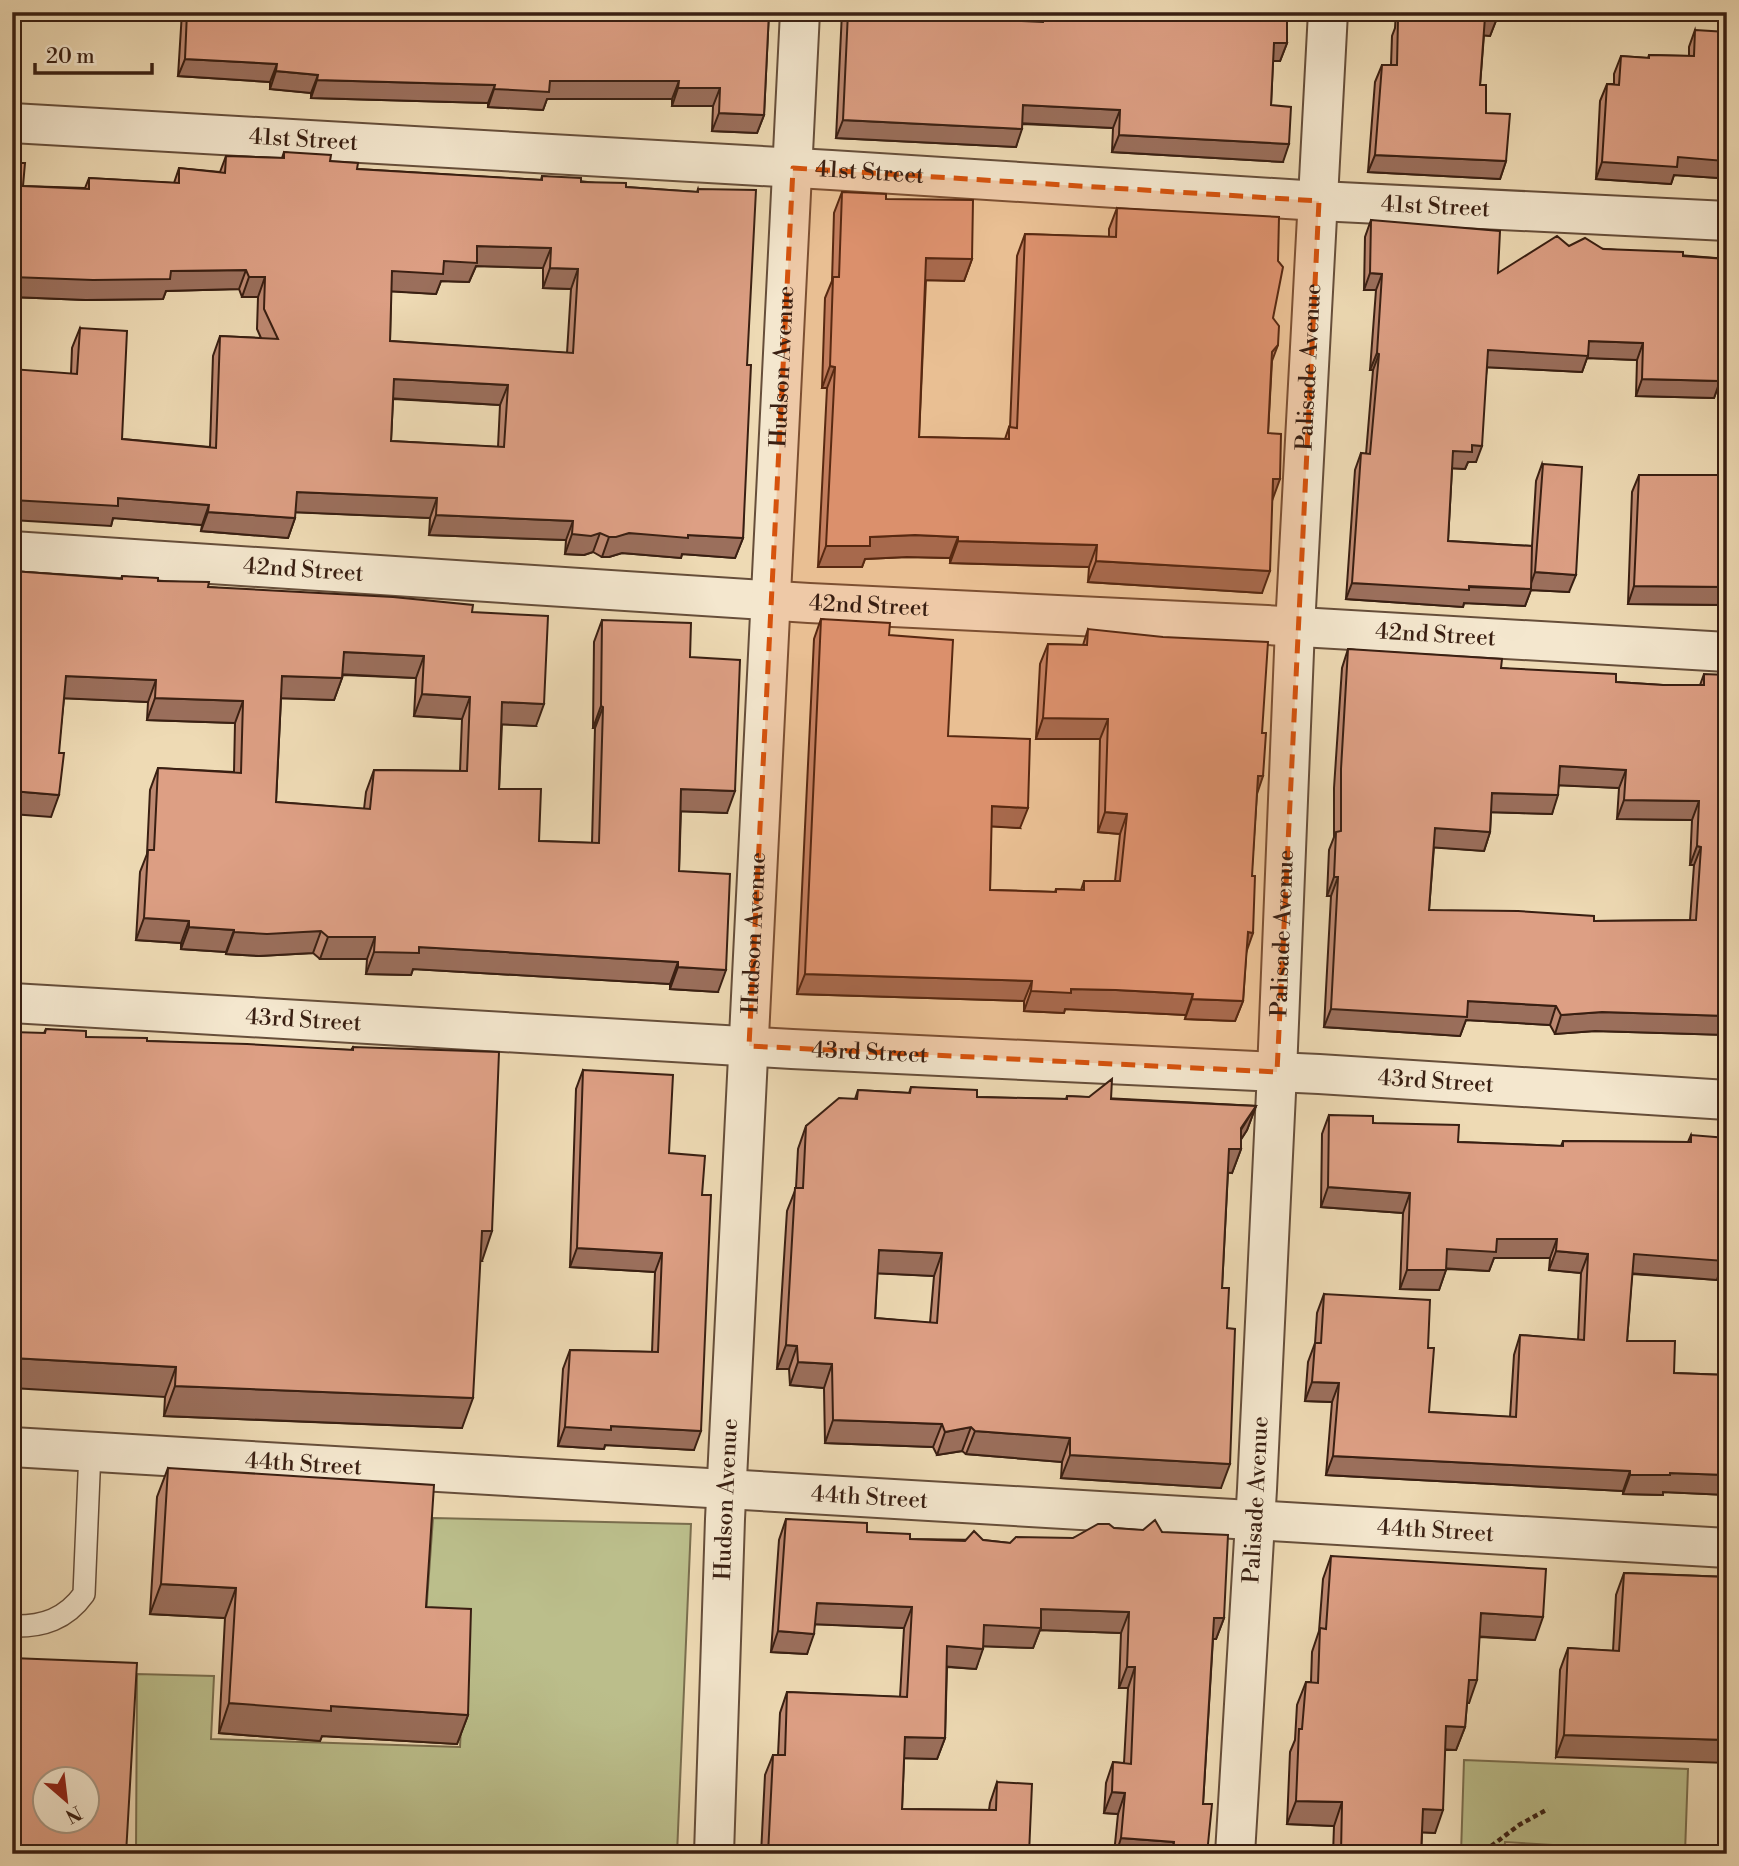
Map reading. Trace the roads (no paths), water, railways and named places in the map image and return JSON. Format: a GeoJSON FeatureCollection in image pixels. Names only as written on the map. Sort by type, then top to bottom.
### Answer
{"type":"FeatureCollection","features":[{"type":"Feature","properties":{"kind":"street","name":"Hudson Avenue"},"geometry":{"type":"LineString","coordinates":[[714,1854],[727,1488],[800,12]]}},
{"type":"Feature","properties":{"kind":"street","name":"Palisade Avenue"},"geometry":{"type":"LineString","coordinates":[[1235,1854],[1278,1072],[1295,627],[1328,12]]}},
{"type":"Feature","properties":{"kind":"street","name":"41st Street"},"geometry":{"type":"LineString","coordinates":[[12,123],[1319,201],[1727,221]]}},
{"type":"Feature","properties":{"kind":"street","name":"42nd Street"},"geometry":{"type":"LineString","coordinates":[[12,551],[770,601],[1727,652]]}},
{"type":"Feature","properties":{"kind":"street","name":"43rd Street"},"geometry":{"type":"LineString","coordinates":[[12,1003],[749,1046],[1278,1072],[1727,1100]]}},
{"type":"Feature","properties":{"kind":"street","name":"44th Street"},"geometry":{"type":"LineString","coordinates":[[12,1447],[1255,1518],[1727,1548]]}},
{"type":"Feature","properties":{"kind":"lane"},"geometry":{"type":"LineString","coordinates":[[12,1626],[31,1626],[56,1620],[75,1607],[84,1594],[90,1451]]}}]}
